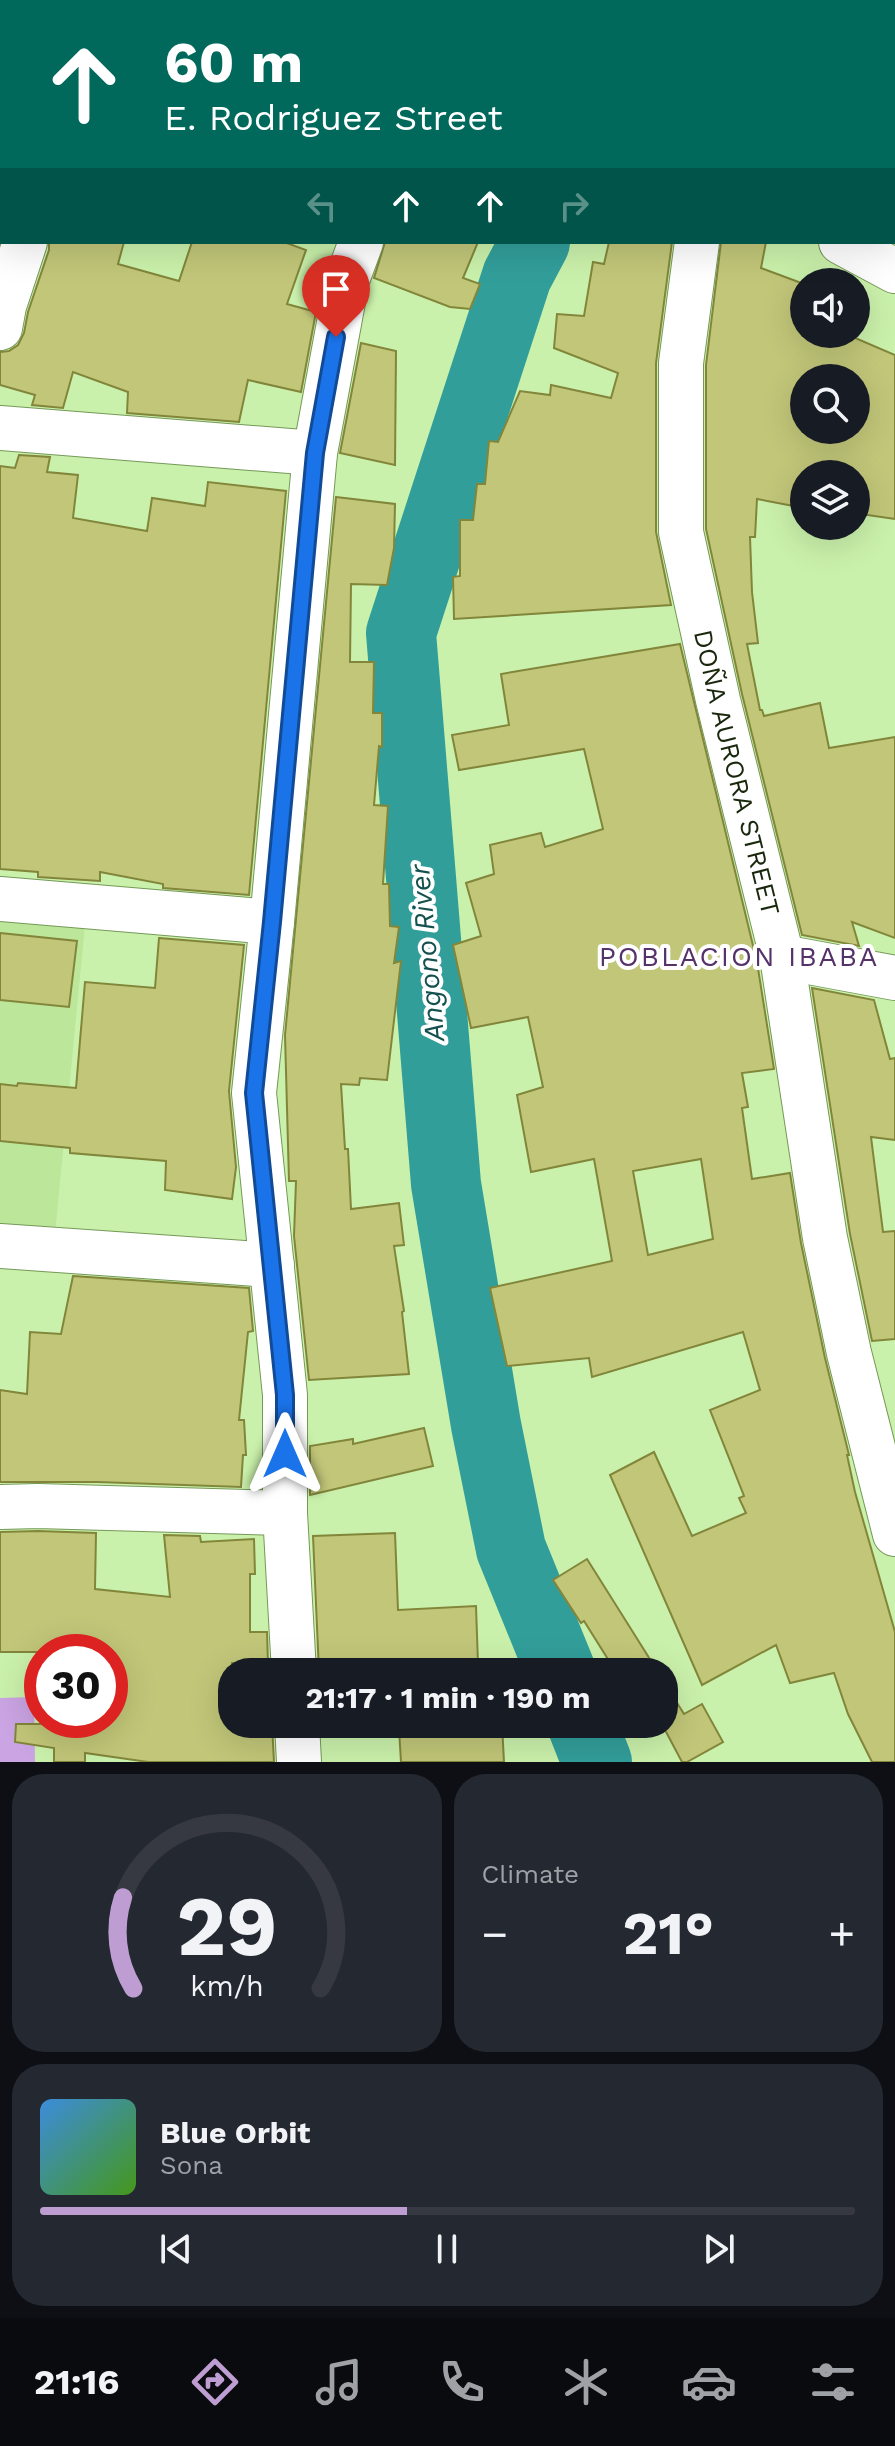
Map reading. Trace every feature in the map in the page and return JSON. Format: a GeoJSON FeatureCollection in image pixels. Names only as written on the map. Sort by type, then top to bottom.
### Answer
{"type":"FeatureCollection","features":[{"type":"Feature","properties":{"kind":"street"},"geometry":{"type":"LineString","coordinates":[[0,328],[24,244]]}},
{"type":"Feature","properties":{"kind":"street"},"geometry":{"type":"LineString","coordinates":[[293,1658],[285,1513],[285,1395],[254,1093],[315,453],[347,280],[360,244]]}},
{"type":"Feature","properties":{"kind":"street","name":"DOÑA AURORA STREET"},"geometry":{"type":"LineString","coordinates":[[697,244],[681,363],[681,532],[718,700],[782,957],[825,1238],[849,1353],[895,1534]]}},
{"type":"Feature","properties":{"kind":"street"},"geometry":{"type":"LineString","coordinates":[[845,244],[895,271]]}},
{"type":"Feature","properties":{"kind":"street"},"geometry":{"type":"LineString","coordinates":[[0,428],[315,453]]}},
{"type":"Feature","properties":{"kind":"street"},"geometry":{"type":"LineString","coordinates":[[0,899],[272,922]]}},
{"type":"Feature","properties":{"kind":"street"},"geometry":{"type":"LineString","coordinates":[[782,957],[895,978]]}},
{"type":"Feature","properties":{"kind":"street"},"geometry":{"type":"LineString","coordinates":[[0,1246],[272,1265]]}},
{"type":"Feature","properties":{"kind":"street"},"geometry":{"type":"LineString","coordinates":[[0,1507],[285,1513]]}},
{"type":"Feature","properties":{"kind":"street"},"geometry":{"type":"LineString","coordinates":[[298,1738],[299,1762]]}},
{"type":"Feature","properties":{"kind":"shaded area"},"geometry":{"type":"Polygon","coordinates":[[[0,906],[86,915],[55,1234],[0,1229],[0,906]]]}},
{"type":"Feature","properties":{"kind":"shaded area"},"geometry":{"type":"Polygon","coordinates":[[[24,1697],[24,1738],[35,1738],[35,1762],[0,1762],[0,1698],[24,1697]]]}},
{"type":"Feature","properties":{"kind":"building"},"geometry":{"type":"Polygon","coordinates":[[[49,244],[123,244],[118,264],[179,281],[191,244],[290,244],[306,250],[287,304],[316,312],[301,392],[248,380],[239,422],[127,413],[128,392],[73,372],[63,408],[32,405],[35,395],[0,385],[0,352],[18,345],[24,333],[49,244]]]}},
{"type":"Feature","properties":{"kind":"building"},"geometry":{"type":"Polygon","coordinates":[[[384,244],[477,244],[463,278],[480,284],[470,309],[450,307],[374,278],[384,244]]]}},
{"type":"Feature","properties":{"kind":"building"},"geometry":{"type":"Polygon","coordinates":[[[609,244],[672,244],[656,363],[656,532],[671,605],[454,619],[453,577],[460,576],[460,520],[473,520],[477,484],[485,484],[489,441],[498,442],[520,391],[550,395],[551,385],[611,398],[618,373],[554,348],[557,314],[584,316],[593,262],[604,264],[609,244]]]}},
{"type":"Feature","properties":{"kind":"building"},"geometry":{"type":"Polygon","coordinates":[[[721,244],[766,244],[761,268],[790,279],[790,348],[870,348],[870,344],[895,355],[895,519],[870,515],[870,460],[790,460],[790,505],[757,499],[755,537],[750,537],[758,643],[747,644],[760,710],[764,716],[820,703],[829,748],[895,737],[895,938],[852,922],[859,946],[802,935],[742,694],[706,529],[706,365],[721,244]]]}},
{"type":"Feature","properties":{"kind":"building"},"geometry":{"type":"Polygon","coordinates":[[[361,343],[396,351],[395,465],[340,453],[361,343]]]}},
{"type":"Feature","properties":{"kind":"building"},"geometry":{"type":"Polygon","coordinates":[[[19,455],[50,457],[47,472],[78,475],[73,518],[147,531],[152,498],[205,506],[208,482],[286,491],[249,895],[163,888],[163,884],[100,872],[100,881],[38,877],[38,872],[0,869],[0,466],[15,468],[19,455]]]}},
{"type":"Feature","properties":{"kind":"building"},"geometry":{"type":"Polygon","coordinates":[[[336,497],[395,504],[394,548],[387,585],[351,584],[350,662],[374,662],[373,713],[382,713],[382,747],[379,746],[374,805],[388,806],[383,884],[389,884],[390,926],[399,927],[394,963],[401,961],[387,1080],[360,1078],[359,1085],[341,1084],[351,1209],[399,1203],[404,1245],[394,1246],[409,1374],[309,1380],[294,1236],[296,1181],[289,1181],[285,1035],[336,497]]]}},
{"type":"Feature","properties":{"kind":"building"},"geometry":{"type":"Polygon","coordinates":[[[680,644],[757,962],[774,1069],[742,1073],[748,1107],[742,1108],[752,1179],[790,1173],[801,1243],[855,1492],[895,1632],[895,1762],[872,1762],[848,1714],[834,1673],[790,1683],[776,1645],[702,1685],[610,1475],[654,1452],[692,1536],[746,1513],[739,1498],[744,1496],[710,1410],[760,1390],[743,1332],[592,1377],[589,1358],[507,1366],[490,1288],[612,1261],[594,1159],[531,1172],[517,1095],[543,1087],[528,1017],[471,1028],[453,945],[481,936],[466,883],[494,874],[490,845],[541,833],[545,847],[603,829],[584,749],[459,770],[452,735],[509,725],[501,674],[680,644]],[[701,1159],[633,1171],[648,1255],[713,1239],[701,1159]]]}},
{"type":"Feature","properties":{"kind":"building"},"geometry":{"type":"Polygon","coordinates":[[[0,933],[77,941],[69,1007],[0,1000],[0,933]]]}},
{"type":"Feature","properties":{"kind":"building"},"geometry":{"type":"Polygon","coordinates":[[[159,938],[244,945],[229,1091],[236,1167],[232,1199],[165,1190],[166,1161],[70,1153],[70,1148],[0,1141],[0,1084],[76,1088],[85,982],[155,988],[159,938]]]}},
{"type":"Feature","properties":{"kind":"building"},"geometry":{"type":"Polygon","coordinates":[[[812,988],[874,1000],[890,1059],[895,1058],[895,1140],[871,1137],[883,1232],[895,1231],[895,1339],[872,1341],[850,1234],[812,988]]]}},
{"type":"Feature","properties":{"kind":"building"},"geometry":{"type":"Polygon","coordinates":[[[73,1276],[249,1288],[253,1331],[248,1332],[239,1420],[244,1420],[246,1455],[243,1455],[241,1487],[0,1482],[0,1390],[27,1394],[30,1332],[61,1334],[73,1276]]]}},
{"type":"Feature","properties":{"kind":"building"},"geometry":{"type":"Polygon","coordinates":[[[424,1428],[433,1466],[310,1495],[310,1446],[353,1439],[353,1444],[424,1428]]]}},
{"type":"Feature","properties":{"kind":"building"},"geometry":{"type":"Polygon","coordinates":[[[0,1532],[96,1533],[95,1589],[170,1597],[164,1535],[200,1536],[201,1542],[254,1539],[255,1574],[250,1574],[250,1632],[267,1632],[268,1658],[218,1658],[218,1738],[273,1738],[274,1762],[148,1762],[85,1753],[85,1762],[54,1762],[54,1748],[15,1742],[16,1724],[24,1724],[24,1738],[128,1738],[128,1634],[24,1634],[24,1652],[0,1652],[0,1532]]]}},
{"type":"Feature","properties":{"kind":"building"},"geometry":{"type":"Polygon","coordinates":[[[395,1533],[398,1610],[476,1606],[478,1658],[318,1658],[313,1536],[395,1533]]]}},
{"type":"Feature","properties":{"kind":"building"},"geometry":{"type":"Polygon","coordinates":[[[587,1559],[649,1658],[607,1658],[553,1580],[587,1559]]]}},
{"type":"Feature","properties":{"kind":"building"},"geometry":{"type":"Polygon","coordinates":[[[678,1704],[684,1714],[702,1704],[723,1742],[682,1762],[669,1738],[678,1738],[678,1704]]]}},
{"type":"Feature","properties":{"kind":"building"},"geometry":{"type":"Polygon","coordinates":[[[400,1738],[503,1738],[504,1762],[401,1762],[400,1738]]]}},
{"type":"Feature","properties":{"kind":"waterway","name":"Angono River"},"geometry":{"type":"LineString","coordinates":[[534,244],[517,276],[401,633],[446,1184],[486,1425],[511,1549],[555,1658]]}},
{"type":"Feature","properties":{"kind":"waterway","name":"Angono River"},"geometry":{"type":"LineString","coordinates":[[588,1738],[597,1762]]}},
{"type":"Feature","properties":{"kind":"district","name":"POBLACION IBABA"},"geometry":{"type":"Point","coordinates":[739,956]}},
{"type":"Feature","properties":{"kind":"route"},"geometry":{"type":"LineString","coordinates":[[285,1454],[285,1395],[254,1093],[315,453],[336,337]]}}]}
